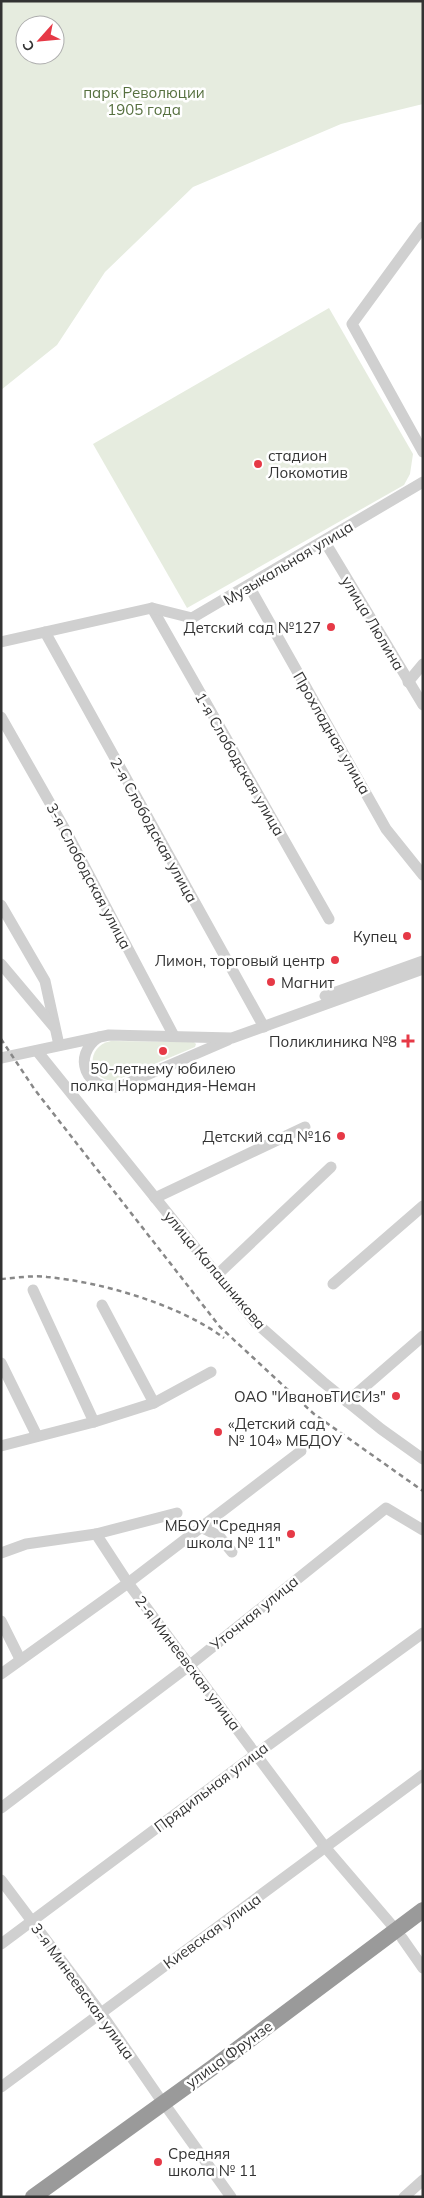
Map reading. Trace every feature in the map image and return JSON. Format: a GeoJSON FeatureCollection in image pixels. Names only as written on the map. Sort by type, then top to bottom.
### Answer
{"type":"FeatureCollection","features":[{"type":"Feature","properties":{"kind":"highway","name":"улица Фрунзе"},"geometry":{"type":"LineString","coordinates":[[48,2197],[166,2106],[398,1934],[423,1910]]}},
{"type":"Feature","properties":{"kind":"highway","name":"улица Фрунзе"},"geometry":{"type":"LineString","coordinates":[[398,1934],[423,1922]]}},
{"type":"Feature","properties":{"kind":"highway","name":"улица Фрунзе"},"geometry":{"type":"LineString","coordinates":[[33,2197],[166,2106]]}},
{"type":"Feature","properties":{"kind":"street"},"geometry":{"type":"LineString","coordinates":[[421,443],[352,324],[423,227]]}},
{"type":"Feature","properties":{"kind":"street","name":"Музыкальная улица"},"geometry":{"type":"LineString","coordinates":[[1,642],[152,608],[192,618],[325,542],[423,482]]}},
{"type":"Feature","properties":{"kind":"street","name":"улица Люлина"},"geometry":{"type":"LineString","coordinates":[[325,542],[423,705]]}},
{"type":"Feature","properties":{"kind":"street","name":"Прохладная улица"},"geometry":{"type":"LineString","coordinates":[[249,586],[386,829],[423,874]]}},
{"type":"Feature","properties":{"kind":"street","name":"1-я Слободская улица"},"geometry":{"type":"LineString","coordinates":[[152,608],[329,919]]}},
{"type":"Feature","properties":{"kind":"street","name":"2-я Слободская улица"},"geometry":{"type":"LineString","coordinates":[[45,632],[262,1024]]}},
{"type":"Feature","properties":{"kind":"street"},"geometry":{"type":"LineString","coordinates":[[408,682],[423,664]]}},
{"type":"Feature","properties":{"kind":"street","name":"3-я Слободская улица"},"geometry":{"type":"LineString","coordinates":[[1,717],[67,833],[174,1036]]}},
{"type":"Feature","properties":{"kind":"street"},"geometry":{"type":"LineString","coordinates":[[1,905],[45,981],[59,1045]]}},
{"type":"Feature","properties":{"kind":"street"},"geometry":{"type":"LineString","coordinates":[[100,1036],[87,1049],[84,1066],[94,1082],[110,1088],[119,1087],[262,1024],[423,961]]}},
{"type":"Feature","properties":{"kind":"street"},"geometry":{"type":"LineString","coordinates":[[1,964],[56,1031]]}},
{"type":"Feature","properties":{"kind":"street"},"geometry":{"type":"LineString","coordinates":[[203,1037],[220,1036],[262,1024],[423,969]]}},
{"type":"Feature","properties":{"kind":"street"},"geometry":{"type":"LineString","coordinates":[[1,1058],[100,1036],[232,1038]]}},
{"type":"Feature","properties":{"kind":"street","name":"улица Калашникова"},"geometry":{"type":"LineString","coordinates":[[37,1051],[256,1322],[347,1402],[423,1459]]}},
{"type":"Feature","properties":{"kind":"street"},"geometry":{"type":"LineString","coordinates":[[154,1198],[306,1127]]}},
{"type":"Feature","properties":{"kind":"street"},"geometry":{"type":"LineString","coordinates":[[217,1275],[332,1167]]}},
{"type":"Feature","properties":{"kind":"street"},"geometry":{"type":"LineString","coordinates":[[332,1284],[423,1206]]}},
{"type":"Feature","properties":{"kind":"street"},"geometry":{"type":"LineString","coordinates":[[33,1290],[94,1422]]}},
{"type":"Feature","properties":{"kind":"street"},"geometry":{"type":"LineString","coordinates":[[102,1306],[154,1403]]}},
{"type":"Feature","properties":{"kind":"street"},"geometry":{"type":"LineString","coordinates":[[347,1402],[423,1336]]}},
{"type":"Feature","properties":{"kind":"street"},"geometry":{"type":"LineString","coordinates":[[1,1363],[37,1436]]}},
{"type":"Feature","properties":{"kind":"street"},"geometry":{"type":"LineString","coordinates":[[1,1446],[94,1422],[154,1403],[211,1372]]}},
{"type":"Feature","properties":{"kind":"street"},"geometry":{"type":"LineString","coordinates":[[1,1674],[128,1582],[301,1451]]}},
{"type":"Feature","properties":{"kind":"street","name":"Уточная улица"},"geometry":{"type":"LineString","coordinates":[[1,1808],[190,1664],[386,1508],[423,1530]]}},
{"type":"Feature","properties":{"kind":"street"},"geometry":{"type":"LineString","coordinates":[[1,1554],[26,1544],[96,1534],[177,1513]]}},
{"type":"Feature","properties":{"kind":"street"},"geometry":{"type":"LineString","coordinates":[[201,1527],[219,1536],[232,1552]]}},
{"type":"Feature","properties":{"kind":"street","name":"2-я Минеевская улица"},"geometry":{"type":"LineString","coordinates":[[96,1534],[128,1582],[325,1847],[398,1934],[423,1968]]}},
{"type":"Feature","properties":{"kind":"street"},"geometry":{"type":"LineString","coordinates":[[1,1621],[20,1659]]}},
{"type":"Feature","properties":{"kind":"street","name":"Прядильная улица"},"geometry":{"type":"LineString","coordinates":[[1,1944],[256,1754],[423,1633]]}},
{"type":"Feature","properties":{"kind":"street","name":"Киевская улица"},"geometry":{"type":"LineString","coordinates":[[1,2087],[423,1775]]}},
{"type":"Feature","properties":{"kind":"street","name":"3-я Минеевская улица"},"geometry":{"type":"LineString","coordinates":[[1,1880],[101,2013],[231,2197]]}},
{"type":"Feature","properties":{"kind":"street"},"geometry":{"type":"LineString","coordinates":[[404,2197],[423,2180]]}},
{"type":"Feature","properties":{"kind":"green space","name":"парк Революции 1905 года"},"geometry":{"type":"Polygon","coordinates":[[[1,1],[423,1],[423,104],[341,124],[193,187],[105,272],[57,345],[1,390],[1,1]]]}},
{"type":"Feature","properties":{"kind":"green space","name":"стадион Локомотив"},"geometry":{"type":"Polygon","coordinates":[[[329,308],[413,454],[410,474],[404,485],[187,608],[93,444],[329,308]]]}},
{"type":"Feature","properties":{"kind":"green space"},"geometry":{"type":"Polygon","coordinates":[[[111,1041],[194,1042],[196,1044],[195,1047],[114,1081],[98,1075],[94,1069],[93,1062],[93,1056],[97,1049],[111,1041]]]}},
{"type":"Feature","properties":{"kind":"railway"},"geometry":{"type":"LineString","coordinates":[[1,1039],[35,1090],[220,1327],[314,1414],[423,1491]]}},
{"type":"Feature","properties":{"kind":"railway"},"geometry":{"type":"LineString","coordinates":[[1,1279],[42,1276],[116,1290],[186,1315],[224,1338]]}},
{"type":"Feature","properties":{"kind":"place","name":"стадион Локомотив"},"geometry":{"type":"Point","coordinates":[258,464]}},
{"type":"Feature","properties":{"kind":"place","name":"Детский сад №127"},"geometry":{"type":"Point","coordinates":[331,627]}},
{"type":"Feature","properties":{"kind":"place","name":"Купец"},"geometry":{"type":"Point","coordinates":[407,936]}},
{"type":"Feature","properties":{"kind":"place","name":"Лимон, торговый центр"},"geometry":{"type":"Point","coordinates":[335,960]}},
{"type":"Feature","properties":{"kind":"place","name":"Магнит"},"geometry":{"type":"Point","coordinates":[271,982]}},
{"type":"Feature","properties":{"kind":"place","name":"Поликлиника №8"},"geometry":{"type":"Point","coordinates":[408,1041]}},
{"type":"Feature","properties":{"kind":"place","name":"50-летнему юбилею полка Нормандия-Неман"},"geometry":{"type":"Point","coordinates":[163,1051]}},
{"type":"Feature","properties":{"kind":"place","name":"Детский сад №16"},"geometry":{"type":"Point","coordinates":[341,1136]}},
{"type":"Feature","properties":{"kind":"place","name":"ОАО \"ИвановТИСИз\""},"geometry":{"type":"Point","coordinates":[396,1396]}},
{"type":"Feature","properties":{"kind":"place","name":"«Детский сад № 104» МБДОУ"},"geometry":{"type":"Point","coordinates":[218,1432]}},
{"type":"Feature","properties":{"kind":"place","name":"МБОУ \"Средняя школа № 11\""},"geometry":{"type":"Point","coordinates":[291,1534]}},
{"type":"Feature","properties":{"kind":"place","name":"Средняя школа № 11"},"geometry":{"type":"Point","coordinates":[158,2162]}}]}
